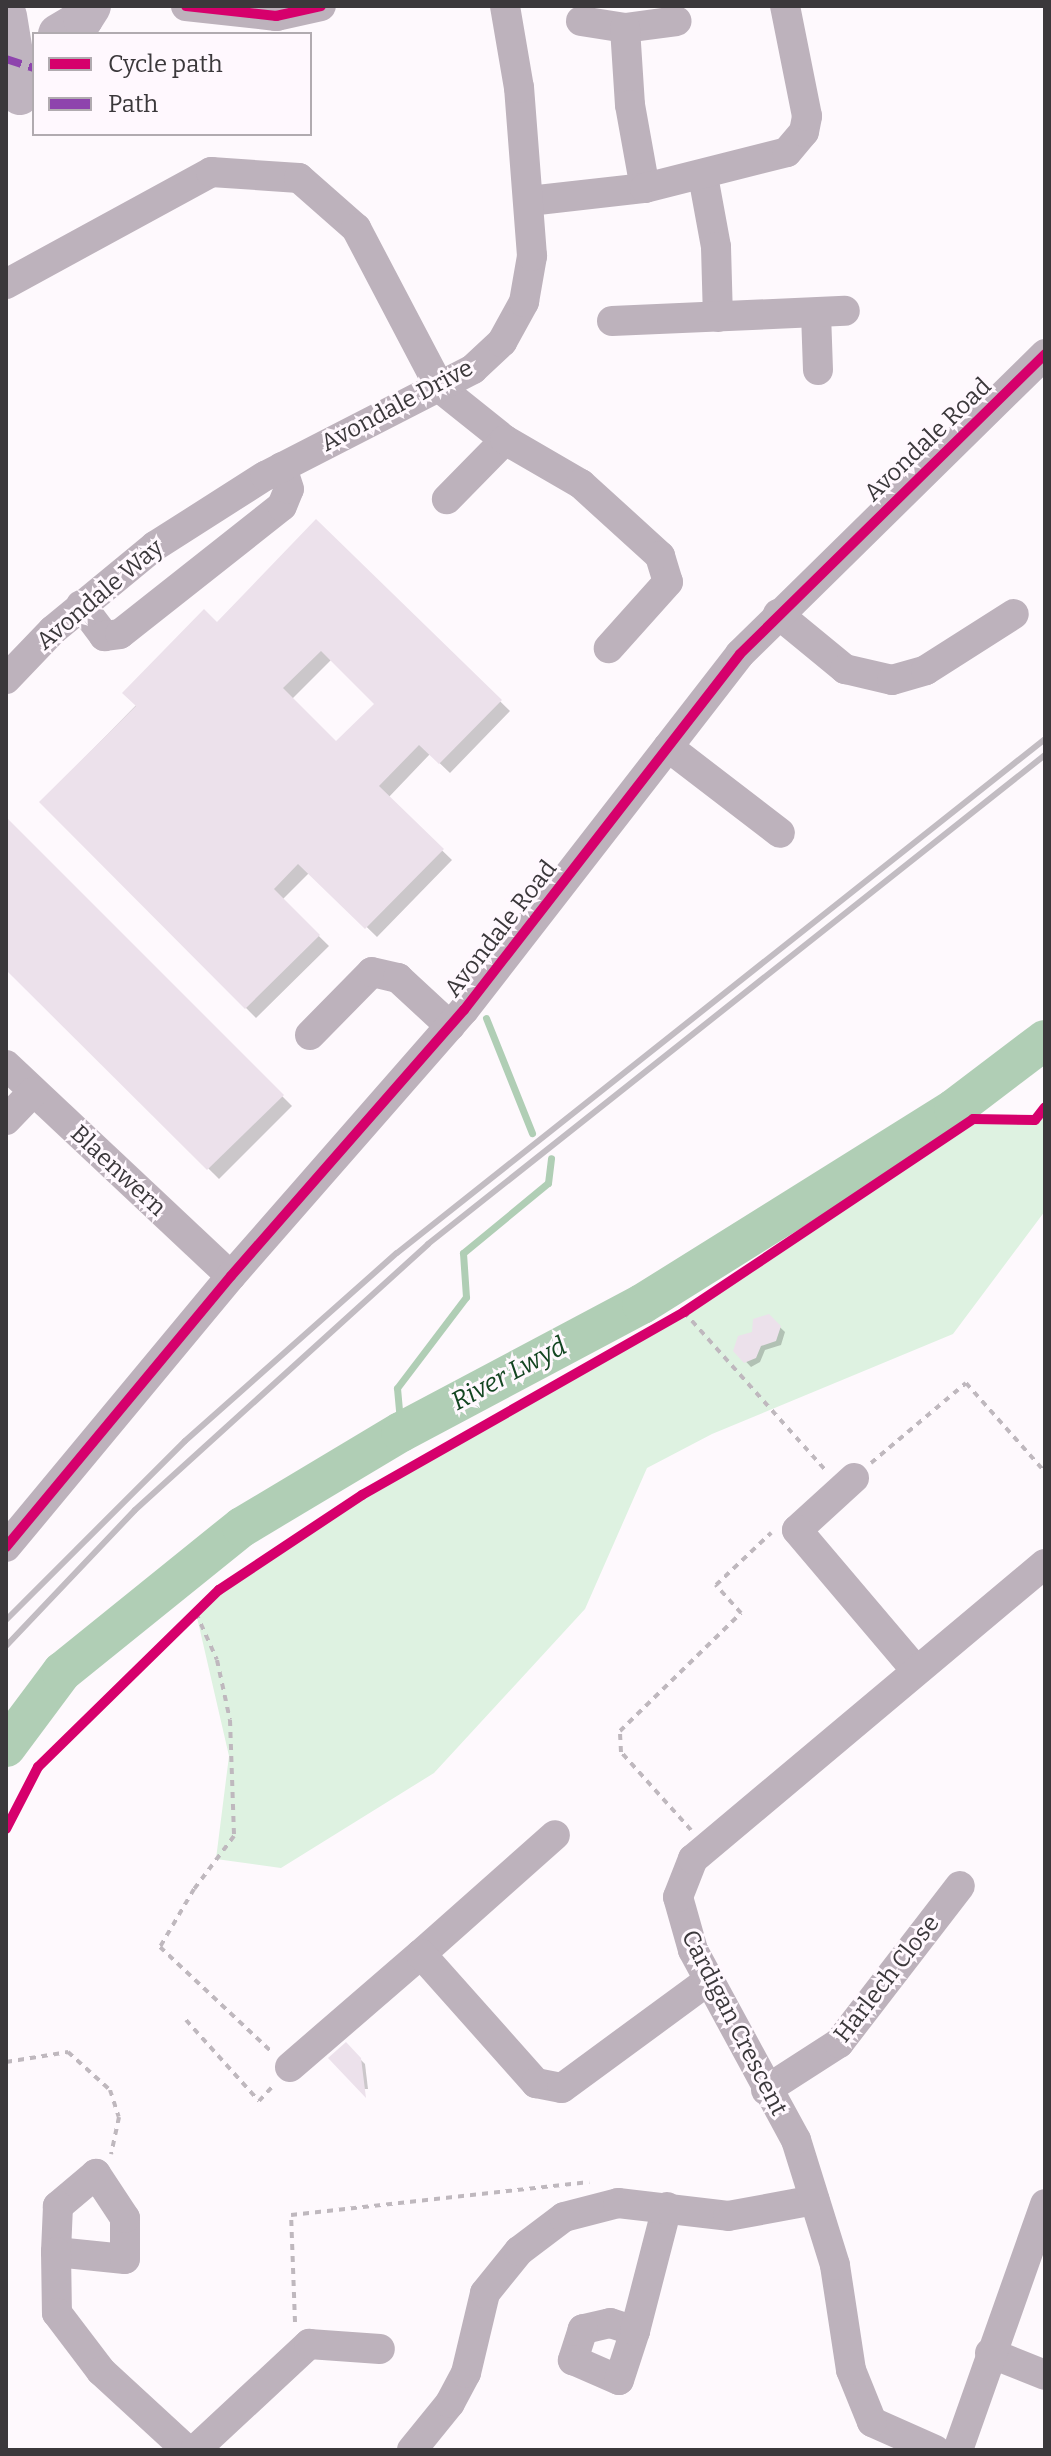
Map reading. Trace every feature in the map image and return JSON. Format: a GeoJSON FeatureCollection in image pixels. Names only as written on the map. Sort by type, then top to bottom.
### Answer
{"type":"FeatureCollection","features":[{"type":"Feature","properties":{"kind":"main road"},"geometry":{"type":"LineString","coordinates":[[20,99],[32,67]]}},
{"type":"Feature","properties":{"kind":"street"},"geometry":{"type":"LineString","coordinates":[[186,6],[276,16],[321,6]]}},
{"type":"Feature","properties":{"kind":"street","name":"Avondale Drive"},"geometry":{"type":"LineString","coordinates":[[199,517],[282,467],[473,369],[502,342],[524,302],[532,256],[519,88],[505,6]]}},
{"type":"Feature","properties":{"kind":"street"},"geometry":{"type":"LineString","coordinates":[[529,201],[645,188],[703,176],[773,158],[797,143],[804,132],[803,90],[786,6]]}},
{"type":"Feature","properties":{"kind":"street"},"geometry":{"type":"LineString","coordinates":[[581,21],[625,28],[677,21]]}},
{"type":"Feature","properties":{"kind":"street"},"geometry":{"type":"LineString","coordinates":[[625,28],[630,105],[645,188]]}},
{"type":"Feature","properties":{"kind":"street"},"geometry":{"type":"LineString","coordinates":[[6,284],[211,172],[299,178],[356,228],[440,388],[505,440],[581,484],[660,556],[668,582],[609,648]]}},
{"type":"Feature","properties":{"kind":"street"},"geometry":{"type":"LineString","coordinates":[[703,176],[716,247],[718,317]]}},
{"type":"Feature","properties":{"kind":"street"},"geometry":{"type":"LineString","coordinates":[[612,321],[831,312],[818,370]]}},
{"type":"Feature","properties":{"kind":"street","name":"Avondale Road"},"geometry":{"type":"LineString","coordinates":[[6,1547],[231,1276],[450,1026],[668,747],[778,614],[1045,354]]}},
{"type":"Feature","properties":{"kind":"street"},"geometry":{"type":"LineString","coordinates":[[447,499],[505,440]]}},
{"type":"Feature","properties":{"kind":"street"},"geometry":{"type":"LineString","coordinates":[[81,605],[104,636],[120,634],[282,506],[289,489],[282,467]]}},
{"type":"Feature","properties":{"kind":"street","name":"Avondale Way"},"geometry":{"type":"LineString","coordinates":[[6,679],[81,605],[199,517]]}},
{"type":"Feature","properties":{"kind":"street"},"geometry":{"type":"LineString","coordinates":[[778,614],[845,669],[892,680],[926,670],[1014,614]]}},
{"type":"Feature","properties":{"kind":"street"},"geometry":{"type":"LineString","coordinates":[[668,747],[780,833]]}},
{"type":"Feature","properties":{"kind":"street"},"geometry":{"type":"LineString","coordinates":[[310,1035],[372,972],[398,978],[450,1026]]}},
{"type":"Feature","properties":{"kind":"street","name":"Blaenwern"},"geometry":{"type":"LineString","coordinates":[[6,1065],[231,1276]]}},
{"type":"Feature","properties":{"kind":"street"},"geometry":{"type":"LineString","coordinates":[[6,1120],[33,1092]]}},
{"type":"Feature","properties":{"kind":"street"},"geometry":{"type":"LineString","coordinates":[[848,1483],[797,1530],[915,1669]]}},
{"type":"Feature","properties":{"kind":"street","name":"Cardigan Crescent"},"geometry":{"type":"LineString","coordinates":[[935,2450],[872,2422],[851,2370],[835,2265],[796,2140],[766,2090],[693,1950],[678,1897],[693,1859],[915,1669],[1045,1564]]}},
{"type":"Feature","properties":{"kind":"street"},"geometry":{"type":"LineString","coordinates":[[290,2067],[555,1835]]}},
{"type":"Feature","properties":{"kind":"street","name":"Harlech Close"},"geometry":{"type":"LineString","coordinates":[[766,2090],[839,2043],[960,1886]]}},
{"type":"Feature","properties":{"kind":"street"},"geometry":{"type":"LineString","coordinates":[[421,1954],[536,2083],[562,2088],[709,1980]]}},
{"type":"Feature","properties":{"kind":"street"},"geometry":{"type":"LineString","coordinates":[[56,2252],[125,2259],[125,2218],[96,2174],[58,2206],[56,2252],[57,2313],[73,2339],[101,2371],[187,2450]]}},
{"type":"Feature","properties":{"kind":"street"},"geometry":{"type":"LineString","coordinates":[[412,2450],[450,2403],[466,2373],[485,2293],[519,2251],[564,2217],[590,2207],[618,2203],[728,2216],[815,2200]]}},
{"type":"Feature","properties":{"kind":"street"},"geometry":{"type":"LineString","coordinates":[[958,2450],[1045,2204]]}},
{"type":"Feature","properties":{"kind":"street"},"geometry":{"type":"LineString","coordinates":[[635,2331],[667,2207]]}},
{"type":"Feature","properties":{"kind":"street"},"geometry":{"type":"LineString","coordinates":[[195,2450],[309,2344],[380,2349]]}},
{"type":"Feature","properties":{"kind":"street"},"geometry":{"type":"LineString","coordinates":[[990,2353],[1045,2375]]}},
{"type":"Feature","properties":{"kind":"path"},"geometry":{"type":"LineString","coordinates":[[671,1319],[697,1303]]}},
{"type":"Feature","properties":{"kind":"path"},"geometry":{"type":"LineString","coordinates":[[684,1312],[848,1483],[966,1383],[1045,1472]]}},
{"type":"Feature","properties":{"kind":"path"},"geometry":{"type":"LineString","coordinates":[[707,1848],[621,1752],[620,1731],[741,1613],[716,1585],[771,1533],[797,1530]]}},
{"type":"Feature","properties":{"kind":"path"},"geometry":{"type":"LineString","coordinates":[[185,1624],[200,1609],[217,1660],[230,1720],[234,1836],[194,1889],[160,1947],[290,2067],[259,2101],[186,2020]]}},
{"type":"Feature","properties":{"kind":"path"},"geometry":{"type":"LineString","coordinates":[[6,2062],[68,2052],[110,2090],[119,2117],[109,2163],[96,2174]]}},
{"type":"Feature","properties":{"kind":"path"},"geometry":{"type":"LineString","coordinates":[[297,2356],[291,2215],[591,2182]]}},
{"type":"Feature","properties":{"kind":"green space"},"geometry":{"type":"Polygon","coordinates":[[[1045,1107],[1045,1211],[953,1334],[712,1434],[647,1468],[585,1609],[434,1773],[281,1868],[216,1859],[229,1756],[196,1613],[219,1590],[362,1495],[684,1312],[973,1119],[1035,1120],[1045,1107]]]}},
{"type":"Feature","properties":{"kind":"building"},"geometry":{"type":"Polygon","coordinates":[[[316,519],[502,700],[439,764],[419,745],[379,786],[444,849],[365,929],[298,864],[274,889],[320,935],[245,1009],[39,802],[136,706],[122,693],[204,609],[217,622],[316,519]],[[321,651],[283,688],[336,741],[374,704],[321,651]]]}},
{"type":"Feature","properties":{"kind":"building"},"geometry":{"type":"Polygon","coordinates":[[[6,817],[284,1095],[207,1170],[6,970],[6,817]]]}},
{"type":"Feature","properties":{"kind":"building"},"geometry":{"type":"Polygon","coordinates":[[[769,1314],[781,1326],[776,1341],[761,1346],[756,1358],[744,1363],[733,1351],[738,1336],[752,1332],[753,1319],[769,1314]]]}},
{"type":"Feature","properties":{"kind":"building"},"geometry":{"type":"Polygon","coordinates":[[[346,2042],[361,2058],[366,2098],[328,2058],[346,2042]]]}},
{"type":"Feature","properties":{"kind":"waterway"},"geometry":{"type":"LineString","coordinates":[[486,1018],[532,1133]]}},
{"type":"Feature","properties":{"kind":"waterway","name":"River Lwyd"},"geometry":{"type":"LineString","coordinates":[[6,1747],[62,1672],[242,1527],[401,1432],[642,1304],[954,1109],[1045,1040]]}},
{"type":"Feature","properties":{"kind":"waterway"},"geometry":{"type":"LineString","coordinates":[[401,1432],[397,1388],[466,1297],[463,1253],[548,1183],[551,1158]]}},
{"type":"Feature","properties":{"kind":"railway"},"geometry":{"type":"LineString","coordinates":[[6,1620],[185,1441],[397,1253],[1045,739]]}},
{"type":"Feature","properties":{"kind":"railway"},"geometry":{"type":"LineString","coordinates":[[6,1646],[135,1510],[428,1244],[1045,755]]}},
{"type":"Feature","properties":{"kind":"marked path"},"geometry":{"type":"LineString","coordinates":[[6,59],[32,67]]}},
{"type":"Feature","properties":{"kind":"cycle path"},"geometry":{"type":"LineString","coordinates":[[186,6],[276,16],[321,6]]}},
{"type":"Feature","properties":{"kind":"cycle path"},"geometry":{"type":"LineString","coordinates":[[6,1547],[231,1276],[464,1010],[740,654],[1045,354]]}},
{"type":"Feature","properties":{"kind":"cycle path"},"geometry":{"type":"LineString","coordinates":[[6,1829],[38,1767],[219,1590],[362,1495],[684,1312],[973,1119],[1035,1120],[1045,1107]]}}]}
